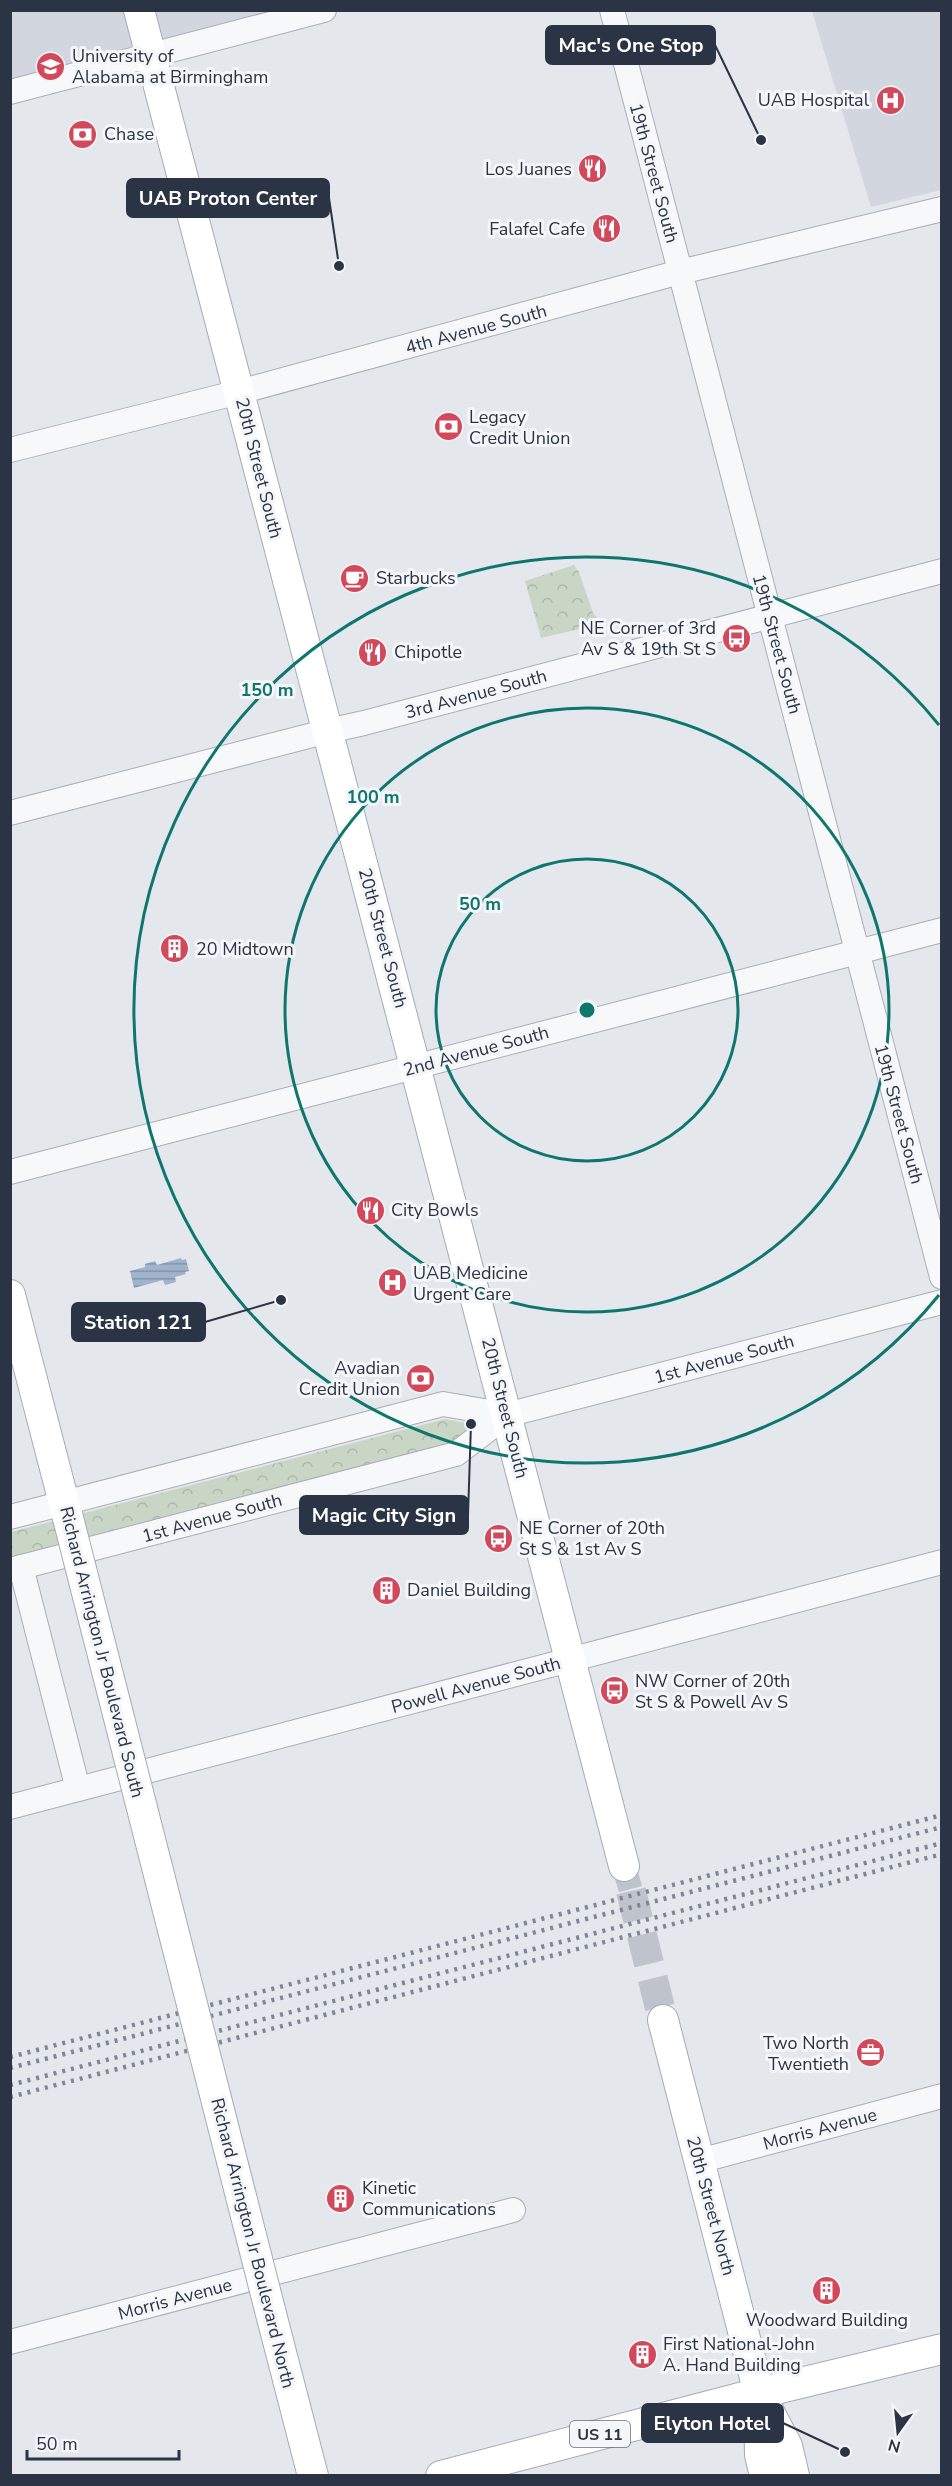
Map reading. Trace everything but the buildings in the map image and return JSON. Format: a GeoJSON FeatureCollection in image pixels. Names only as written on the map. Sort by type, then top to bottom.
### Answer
{"type":"FeatureCollection","features":[{"type":"Feature","properties":{"kind":"main road","name":"20th Street South"},"geometry":{"type":"LineString","coordinates":[[139,10],[624,1866]]}},
{"type":"Feature","properties":{"kind":"main road","name":"Richard Arrington Jr Boulevard South"},"geometry":{"type":"LineString","coordinates":[[10,1295],[193,2010]]}},
{"type":"Feature","properties":{"kind":"main road","name":"Richard Arrington Jr Boulevard North"},"geometry":{"type":"LineString","coordinates":[[193,2010],[311,2469]]}},
{"type":"Feature","properties":{"kind":"main road","name":"20th Street North"},"geometry":{"type":"LineString","coordinates":[[663,2020],[759,2393],[787,2446],[794,2475]]}},
{"type":"Feature","properties":{"kind":"main road","name":"US 11"},"geometry":{"type":"LineString","coordinates":[[441,2475],[759,2393],[942,2349]]}},
{"type":"Feature","properties":{"kind":"main road","name":"20th Street North"},"geometry":{"type":"LineString","coordinates":[[759,2393],[760,2455],[765,2475]]}},
{"type":"Feature","properties":{"kind":"street"},"geometry":{"type":"LineString","coordinates":[[10,92],[324,10]]}},
{"type":"Feature","properties":{"kind":"street","name":"19th Street South"},"geometry":{"type":"LineString","coordinates":[[612,10],[942,1277]]}},
{"type":"Feature","properties":{"kind":"street","name":"4th Avenue South"},"geometry":{"type":"LineString","coordinates":[[10,450],[240,392],[680,272],[942,209]]}},
{"type":"Feature","properties":{"kind":"street","name":"3rd Avenue South"},"geometry":{"type":"LineString","coordinates":[[10,813],[364,723],[942,571]]}},
{"type":"Feature","properties":{"kind":"street","name":"2nd Avenue South"},"geometry":{"type":"LineString","coordinates":[[10,1172],[942,930]]}},
{"type":"Feature","properties":{"kind":"street","name":"1st Avenue South"},"geometry":{"type":"LineString","coordinates":[[16,1569],[456,1454],[507,1416],[942,1302]]}},
{"type":"Feature","properties":{"kind":"street","name":"1st Avenue South"},"geometry":{"type":"LineString","coordinates":[[10,1517],[66,1510],[443,1404],[507,1416]]}},
{"type":"Feature","properties":{"kind":"street","name":"Powell Avenue South"},"geometry":{"type":"LineString","coordinates":[[10,1807],[942,1562]]}},
{"type":"Feature","properties":{"kind":"street"},"geometry":{"type":"LineString","coordinates":[[16,1569],[78,1789]]}},
{"type":"Feature","properties":{"kind":"street","name":"Morris Avenue"},"geometry":{"type":"LineString","coordinates":[[699,2161],[942,2096]]}},
{"type":"Feature","properties":{"kind":"street","name":"Morris Avenue"},"geometry":{"type":"LineString","coordinates":[[10,2342],[513,2210]]}},
{"type":"Feature","properties":{"kind":"shaded area","name":"University of Alabama at Birmingham"},"geometry":{"type":"Polygon","coordinates":[[[11,11],[303,11],[11,87],[11,11]]]}},
{"type":"Feature","properties":{"kind":"shaded area","name":"UAB Hospital"},"geometry":{"type":"Polygon","coordinates":[[[812,11],[941,11],[941,190],[871,207],[812,11]]]}},
{"type":"Feature","properties":{"kind":"green space"},"geometry":{"type":"Polygon","coordinates":[[[574,565],[579,572],[593,613],[600,621],[588,622],[589,627],[541,638],[525,581],[574,565]]]}},
{"type":"Feature","properties":{"kind":"green space"},"geometry":{"type":"Polygon","coordinates":[[[445,1419],[471,1424],[453,1444],[11,1560],[11,1532],[445,1419]]]}},
{"type":"Feature","properties":{"kind":"water"},"geometry":{"type":"Polygon","coordinates":[[[181,1258],[186,1259],[189,1271],[175,1277],[176,1282],[165,1285],[163,1280],[134,1288],[130,1271],[145,1267],[145,1264],[155,1261],[157,1265],[181,1258]]]}},
{"type":"Feature","properties":{"kind":"tunnel"},"geometry":{"type":"LineString","coordinates":[[624,1866],[631,1891]]}},
{"type":"Feature","properties":{"kind":"tunnel"},"geometry":{"type":"LineString","coordinates":[[631,1891],[663,2020]]}},
{"type":"Feature","properties":{"kind":"railway"},"geometry":{"type":"LineString","coordinates":[[10,2057],[942,1815]]}},
{"type":"Feature","properties":{"kind":"railway"},"geometry":{"type":"LineString","coordinates":[[10,2068],[942,1827]]}},
{"type":"Feature","properties":{"kind":"railway"},"geometry":{"type":"LineString","coordinates":[[10,2085],[942,1843]]}},
{"type":"Feature","properties":{"kind":"railway"},"geometry":{"type":"LineString","coordinates":[[10,2097],[942,1854]]}},
{"type":"Feature","properties":{"kind":"place","name":"University of Alabama at Birmingham"},"geometry":{"type":"Point","coordinates":[51,66]}},
{"type":"Feature","properties":{"kind":"place","name":"UAB Hospital"},"geometry":{"type":"Point","coordinates":[890,100]}},
{"type":"Feature","properties":{"kind":"place","name":"Chase"},"geometry":{"type":"Point","coordinates":[83,134]}},
{"type":"Feature","properties":{"kind":"place","name":"Mac's One Stop"},"geometry":{"type":"Point","coordinates":[761,140]}},
{"type":"Feature","properties":{"kind":"place","name":"Los Juanes"},"geometry":{"type":"Point","coordinates":[593,169]}},
{"type":"Feature","properties":{"kind":"place","name":"Falafel Cafe"},"geometry":{"type":"Point","coordinates":[606,229]}},
{"type":"Feature","properties":{"kind":"place","name":"UAB Proton Center"},"geometry":{"type":"Point","coordinates":[339,266]}},
{"type":"Feature","properties":{"kind":"place","name":"Legacy Credit Union"},"geometry":{"type":"Point","coordinates":[448,427]}},
{"type":"Feature","properties":{"kind":"place","name":"Starbucks"},"geometry":{"type":"Point","coordinates":[355,578]}},
{"type":"Feature","properties":{"kind":"place","name":"NE Corner of 3rd Av S & 19th St S"},"geometry":{"type":"Point","coordinates":[737,638]}},
{"type":"Feature","properties":{"kind":"place","name":"Chipotle"},"geometry":{"type":"Point","coordinates":[373,652]}},
{"type":"Feature","properties":{"kind":"place","name":"20 Midtown"},"geometry":{"type":"Point","coordinates":[175,949]}},
{"type":"Feature","properties":{"kind":"place","name":"City Bowls"},"geometry":{"type":"Point","coordinates":[370,1210]}},
{"type":"Feature","properties":{"kind":"place","name":"UAB Medicine Urgent Care"},"geometry":{"type":"Point","coordinates":[392,1283]}},
{"type":"Feature","properties":{"kind":"place","name":"Station 121"},"geometry":{"type":"Point","coordinates":[281,1300]}},
{"type":"Feature","properties":{"kind":"place","name":"Avadian Credit Union"},"geometry":{"type":"Point","coordinates":[421,1378]}},
{"type":"Feature","properties":{"kind":"place","name":"Magic City Sign"},"geometry":{"type":"Point","coordinates":[471,1424]}},
{"type":"Feature","properties":{"kind":"place","name":"NE Corner of 20th St S & 1st Av S"},"geometry":{"type":"Point","coordinates":[498,1538]}},
{"type":"Feature","properties":{"kind":"place","name":"Daniel Building"},"geometry":{"type":"Point","coordinates":[386,1590]}},
{"type":"Feature","properties":{"kind":"place","name":"NW Corner of 20th St S & Powell Av S"},"geometry":{"type":"Point","coordinates":[614,1691]}},
{"type":"Feature","properties":{"kind":"place","name":"Two North Twentieth"},"geometry":{"type":"Point","coordinates":[870,2053]}},
{"type":"Feature","properties":{"kind":"place","name":"Kinetic Communications"},"geometry":{"type":"Point","coordinates":[341,2198]}},
{"type":"Feature","properties":{"kind":"place","name":"Woodward Building"},"geometry":{"type":"Point","coordinates":[827,2291]}},
{"type":"Feature","properties":{"kind":"place","name":"First National-John A. Hand Building"},"geometry":{"type":"Point","coordinates":[642,2354]}},
{"type":"Feature","properties":{"kind":"place","name":"Elyton Hotel"},"geometry":{"type":"Point","coordinates":[845,2452]}}]}
